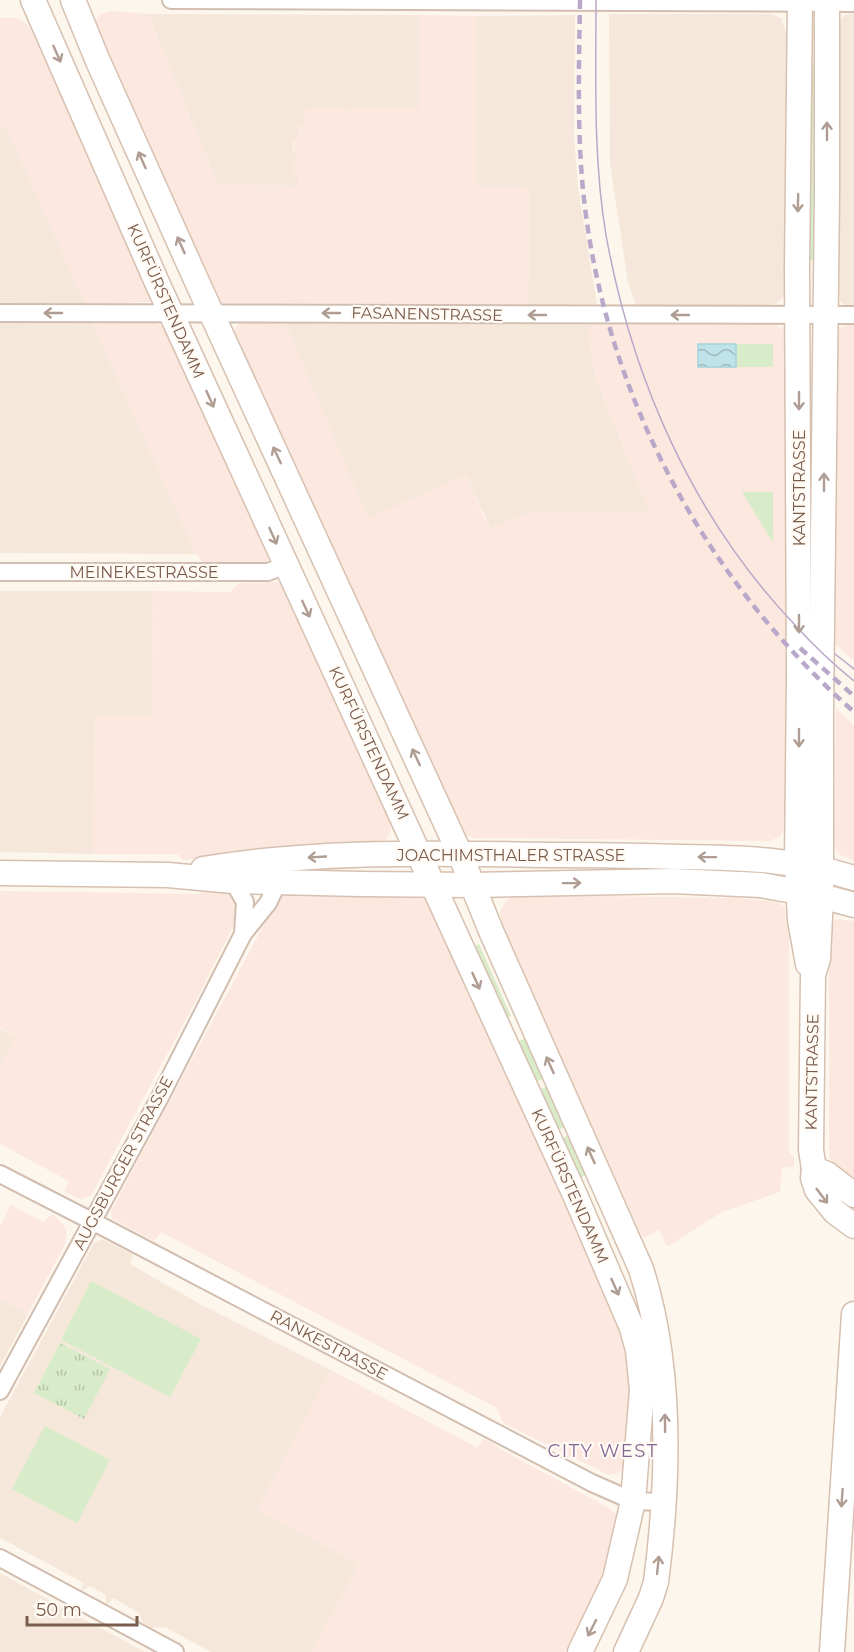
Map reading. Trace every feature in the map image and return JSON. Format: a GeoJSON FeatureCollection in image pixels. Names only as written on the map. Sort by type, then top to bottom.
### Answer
{"type":"FeatureCollection","features":[{"type":"Feature","properties":{"kind":"main road","name":"KURFÜRSTENDAMM"},"geometry":{"type":"LineString","coordinates":[[33,0],[170,312],[420,854],[496,1026],[575,1195],[632,1328],[638,1350],[642,1390],[633,1501],[615,1579],[580,1652]]}},
{"type":"Feature","properties":{"kind":"main road","name":"KURFÜRSTENDAMM"},"geometry":{"type":"LineString","coordinates":[[73,0],[97,59],[460,854],[491,932],[636,1254],[650,1295],[657,1330],[663,1386],[665,1430],[662,1502],[656,1582],[626,1652]]}},
{"type":"Feature","properties":{"kind":"main road","name":"KANTSTRASSE"},"geometry":{"type":"LineString","coordinates":[[800,1],[797,863],[806,959],[813,975]]}},
{"type":"Feature","properties":{"kind":"main road","name":"KANTSTRASSE"},"geometry":{"type":"LineString","coordinates":[[827,1],[821,896],[818,959],[813,975],[811,1129],[813,1178],[817,1190],[835,1212],[854,1226]]}},
{"type":"Feature","properties":{"kind":"main road","name":"JOACHIMSTHALER STRASSE"},"geometry":{"type":"LineString","coordinates":[[168,875],[257,860],[460,854],[753,858],[797,863],[854,878]]}},
{"type":"Feature","properties":{"kind":"main road","name":"JOACHIMSTHALER STRASSE"},"geometry":{"type":"LineString","coordinates":[[0,873],[168,875],[233,881],[473,885],[673,881],[750,884],[821,896],[854,905]]}},
{"type":"Feature","properties":{"kind":"main road"},"geometry":{"type":"LineString","coordinates":[[814,1169],[827,1174],[854,1196]]}},
{"type":"Feature","properties":{"kind":"main road"},"geometry":{"type":"LineString","coordinates":[[832,1652],[854,1314]]}},
{"type":"Feature","properties":{"kind":"street"},"geometry":{"type":"LineString","coordinates":[[171,0],[827,1],[854,3]]}},
{"type":"Feature","properties":{"kind":"street","name":"FASANENSTRASSE"},"geometry":{"type":"LineString","coordinates":[[0,313],[854,315]]}},
{"type":"Feature","properties":{"kind":"street","name":"MEINEKESTRASSE"},"geometry":{"type":"LineString","coordinates":[[0,572],[268,572],[286,565]]}},
{"type":"Feature","properties":{"kind":"street","name":"AUGSBURGER STRASSE"},"geometry":{"type":"LineString","coordinates":[[233,881],[245,902],[243,934]]}},
{"type":"Feature","properties":{"kind":"street","name":"AUGSBURGER STRASSE"},"geometry":{"type":"LineString","coordinates":[[0,1391],[159,1099],[243,934],[268,903],[278,882]]}},
{"type":"Feature","properties":{"kind":"street","name":"RANKESTRASSE"},"geometry":{"type":"LineString","coordinates":[[0,1174],[592,1483],[633,1501],[662,1502]]}},
{"type":"Feature","properties":{"kind":"street"},"geometry":{"type":"LineString","coordinates":[[0,1558],[175,1652]]}},
{"type":"Feature","properties":{"kind":"shaded area"},"geometry":{"type":"Polygon","coordinates":[[[114,11],[148,14],[218,185],[297,186],[298,174],[293,174],[293,163],[296,162],[293,139],[298,139],[298,126],[305,126],[305,108],[348,108],[348,111],[354,111],[354,108],[419,108],[419,15],[476,16],[476,186],[529,188],[528,305],[224,303],[219,301],[94,24],[100,14],[114,11]]]}},
{"type":"Feature","properties":{"kind":"shaded area"},"geometry":{"type":"Polygon","coordinates":[[[854,13],[854,306],[846,306],[840,301],[838,287],[840,28],[841,19],[845,15],[854,13]]]}},
{"type":"Feature","properties":{"kind":"shaded area"},"geometry":{"type":"Polygon","coordinates":[[[148,14],[419,15],[419,108],[348,111],[348,109],[315,109],[298,139],[293,140],[296,163],[293,174],[298,174],[298,186],[218,185],[148,14]]]}},
{"type":"Feature","properties":{"kind":"shaded area"},"geometry":{"type":"Polygon","coordinates":[[[609,14],[772,14],[781,18],[787,36],[786,294],[778,303],[769,305],[636,306],[628,282],[610,164],[609,14]]]}},
{"type":"Feature","properties":{"kind":"shaded area"},"geometry":{"type":"Polygon","coordinates":[[[575,15],[574,135],[578,188],[597,304],[528,305],[529,188],[476,187],[476,16],[575,15]]]}},
{"type":"Feature","properties":{"kind":"shaded area"},"geometry":{"type":"Polygon","coordinates":[[[0,18],[16,18],[30,28],[151,296],[150,302],[85,304],[8,131],[0,124],[0,18]]]}},
{"type":"Feature","properties":{"kind":"shaded area"},"geometry":{"type":"Polygon","coordinates":[[[0,124],[8,131],[85,304],[0,303],[0,124]]]}},
{"type":"Feature","properties":{"kind":"shaded area"},"geometry":{"type":"Polygon","coordinates":[[[151,322],[164,326],[268,552],[269,558],[264,564],[205,565],[196,554],[93,323],[151,322]]]}},
{"type":"Feature","properties":{"kind":"shaded area"},"geometry":{"type":"Polygon","coordinates":[[[0,323],[93,323],[196,554],[0,553],[0,323]]]}},
{"type":"Feature","properties":{"kind":"shaded area"},"geometry":{"type":"Polygon","coordinates":[[[240,323],[285,323],[368,518],[466,475],[491,529],[530,512],[650,512],[597,382],[589,325],[775,325],[784,329],[786,335],[787,564],[786,825],[780,837],[769,841],[473,838],[461,833],[234,333],[240,323]]]}},
{"type":"Feature","properties":{"kind":"shaded area"},"geometry":{"type":"Polygon","coordinates":[[[285,323],[589,325],[597,382],[650,512],[530,512],[491,529],[466,475],[368,519],[285,323]]]}},
{"type":"Feature","properties":{"kind":"shaded area"},"geometry":{"type":"Polygon","coordinates":[[[854,325],[854,661],[835,644],[837,335],[840,328],[854,325]]]}},
{"type":"Feature","properties":{"kind":"shaded area"},"geometry":{"type":"Polygon","coordinates":[[[280,582],[388,814],[392,826],[387,839],[370,844],[313,844],[305,849],[183,860],[177,854],[93,854],[95,716],[153,716],[152,591],[230,592],[239,583],[280,582]]]}},
{"type":"Feature","properties":{"kind":"shaded area"},"geometry":{"type":"Polygon","coordinates":[[[0,591],[152,591],[153,716],[95,716],[93,854],[0,852],[0,591]]]}},
{"type":"Feature","properties":{"kind":"shaded area"},"geometry":{"type":"Polygon","coordinates":[[[836,708],[854,726],[854,861],[839,854],[834,845],[836,708]]]}},
{"type":"Feature","properties":{"kind":"shaded area"},"geometry":{"type":"Polygon","coordinates":[[[205,889],[229,893],[238,907],[236,921],[94,1190],[90,1196],[80,1199],[65,1192],[69,1181],[0,1144],[0,1068],[16,1037],[0,1028],[0,891],[200,894],[205,889]]]}},
{"type":"Feature","properties":{"kind":"shaded area"},"geometry":{"type":"Polygon","coordinates":[[[286,894],[420,896],[428,903],[615,1315],[626,1350],[631,1382],[624,1469],[618,1473],[609,1475],[503,1423],[497,1408],[161,1232],[154,1241],[111,1216],[111,1211],[276,902],[280,896],[286,894]]]}},
{"type":"Feature","properties":{"kind":"shaded area"},"geometry":{"type":"Polygon","coordinates":[[[519,895],[737,898],[777,902],[785,907],[789,936],[789,1153],[794,1157],[794,1166],[782,1168],[780,1192],[722,1212],[667,1247],[659,1230],[643,1238],[501,924],[502,907],[510,898],[519,895]]]}},
{"type":"Feature","properties":{"kind":"shaded area"},"geometry":{"type":"Polygon","coordinates":[[[838,919],[854,921],[854,1184],[836,1170],[829,1157],[829,927],[838,919]]]}},
{"type":"Feature","properties":{"kind":"shaded area"},"geometry":{"type":"Polygon","coordinates":[[[0,1029],[16,1037],[0,1068],[0,1029]]]}},
{"type":"Feature","properties":{"kind":"shaded area"},"geometry":{"type":"Polygon","coordinates":[[[11,1205],[44,1222],[54,1215],[64,1225],[67,1235],[64,1246],[28,1314],[0,1298],[0,1226],[11,1205]]]}},
{"type":"Feature","properties":{"kind":"shaded area"},"geometry":{"type":"Polygon","coordinates":[[[101,1239],[133,1254],[130,1264],[200,1304],[331,1370],[258,1509],[359,1564],[312,1652],[211,1652],[165,1627],[150,1628],[143,1624],[139,1613],[113,1598],[106,1604],[106,1595],[90,1586],[82,1591],[84,1583],[0,1538],[0,1417],[94,1243],[101,1239]]]}},
{"type":"Feature","properties":{"kind":"shaded area"},"geometry":{"type":"Polygon","coordinates":[[[0,1298],[28,1314],[0,1366],[0,1298]]]}},
{"type":"Feature","properties":{"kind":"shaded area"},"geometry":{"type":"Polygon","coordinates":[[[331,1370],[478,1448],[483,1439],[491,1442],[618,1515],[606,1571],[565,1652],[312,1652],[359,1564],[257,1510],[331,1370]]]}},
{"type":"Feature","properties":{"kind":"shaded area"},"geometry":{"type":"Polygon","coordinates":[[[0,1573],[80,1617],[145,1652],[0,1652],[0,1573]]]}},
{"type":"Feature","properties":{"kind":"green space"},"geometry":{"type":"Polygon","coordinates":[[[809,62],[816,63],[816,260],[808,260],[809,62]]]}},
{"type":"Feature","properties":{"kind":"green space"},"geometry":{"type":"Polygon","coordinates":[[[736,344],[773,344],[773,367],[736,367],[736,344]]]}},
{"type":"Feature","properties":{"kind":"green space"},"geometry":{"type":"Polygon","coordinates":[[[742,492],[773,492],[773,543],[742,492]]]}},
{"type":"Feature","properties":{"kind":"green space"},"geometry":{"type":"Polygon","coordinates":[[[479,944],[511,1016],[506,1018],[474,946],[479,944]]]}},
{"type":"Feature","properties":{"kind":"green space"},"geometry":{"type":"Polygon","coordinates":[[[526,1038],[545,1078],[536,1082],[517,1042],[526,1038]]]}},
{"type":"Feature","properties":{"kind":"green space"},"geometry":{"type":"Polygon","coordinates":[[[548,1086],[567,1126],[558,1130],[539,1090],[548,1086]]]}},
{"type":"Feature","properties":{"kind":"green space"},"geometry":{"type":"Polygon","coordinates":[[[571,1134],[589,1174],[579,1178],[561,1139],[571,1134]]]}},
{"type":"Feature","properties":{"kind":"green space"},"geometry":{"type":"Polygon","coordinates":[[[91,1281],[201,1339],[170,1397],[61,1340],[91,1281]]]}},
{"type":"Feature","properties":{"kind":"green space"},"geometry":{"type":"Polygon","coordinates":[[[60,1343],[110,1369],[84,1419],[34,1393],[60,1343]]]}},
{"type":"Feature","properties":{"kind":"green space"},"geometry":{"type":"Polygon","coordinates":[[[45,1426],[110,1460],[77,1523],[12,1489],[45,1426]]]}},
{"type":"Feature","properties":{"kind":"water"},"geometry":{"type":"Polygon","coordinates":[[[698,344],[736,344],[736,367],[698,367],[698,344]]]}},
{"type":"Feature","properties":{"kind":"tram line"},"geometry":{"type":"LineString","coordinates":[[596,0],[596,118],[602,206],[617,289],[650,393],[697,493],[726,539],[795,625],[854,681]]}},
{"type":"Feature","properties":{"kind":"tram line"},"geometry":{"type":"LineString","coordinates":[[835,654],[854,669]]}},
{"type":"Feature","properties":{"kind":"railway"},"geometry":{"type":"LineString","coordinates":[[580,0],[579,119],[583,190],[594,265],[613,338],[638,408],[669,476],[707,541],[751,602],[800,659],[854,712]]}},
{"type":"Feature","properties":{"kind":"railway"},"geometry":{"type":"LineString","coordinates":[[800,648],[854,696]]}},
{"type":"Feature","properties":{"kind":"district","name":"CITY WEST"},"geometry":{"type":"Point","coordinates":[603,1451]}}]}
